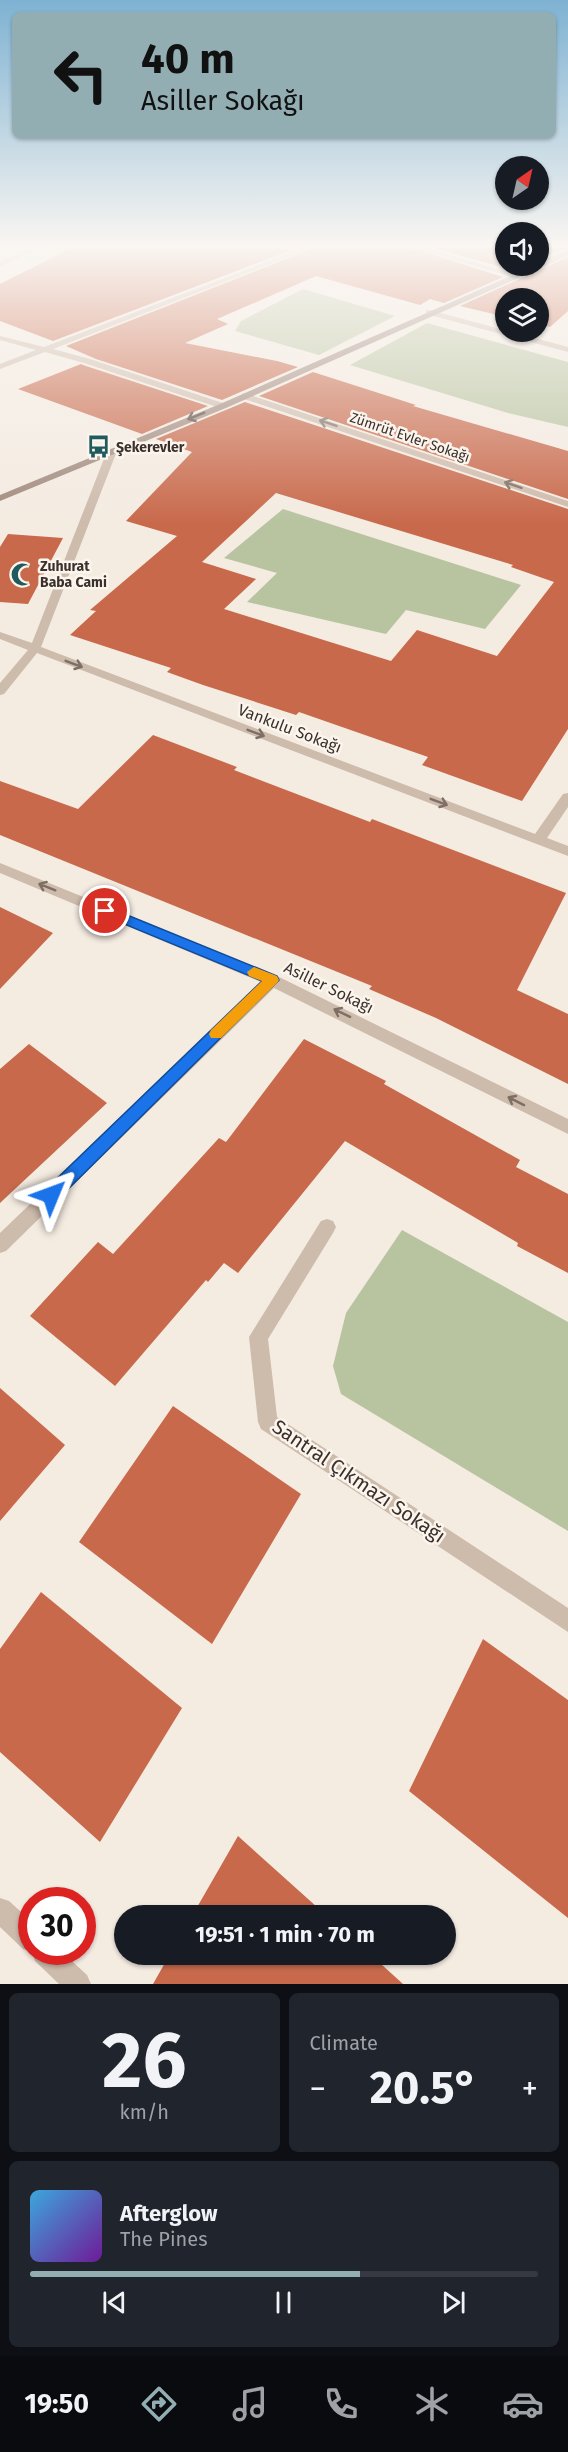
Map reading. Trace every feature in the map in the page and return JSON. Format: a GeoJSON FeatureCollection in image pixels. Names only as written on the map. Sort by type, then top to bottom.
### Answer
{"type":"FeatureCollection","features":[{"type":"Feature","properties":{"kind":"main road"},"geometry":{"type":"LineString","coordinates":[[0,498],[223,406],[370,339]]}},
{"type":"Feature","properties":{"kind":"street"},"geometry":{"type":"LineString","coordinates":[[2,339],[46,349],[223,406]]}},
{"type":"Feature","properties":{"kind":"street"},"geometry":{"type":"LineString","coordinates":[[0,367],[73,339]]}},
{"type":"Feature","properties":{"kind":"street"},"geometry":{"type":"LineString","coordinates":[[526,339],[568,350]]}},
{"type":"Feature","properties":{"kind":"street","name":"Zümrüt Evler Sokağı"},"geometry":{"type":"LineString","coordinates":[[244,396],[568,504]]}},
{"type":"Feature","properties":{"kind":"street"},"geometry":{"type":"LineString","coordinates":[[0,691],[35,649],[112,451]]}},
{"type":"Feature","properties":{"kind":"street","name":"Vankulu Sokağı"},"geometry":{"type":"LineString","coordinates":[[0,635],[568,851]]}},
{"type":"Feature","properties":{"kind":"street"},"geometry":{"type":"LineString","coordinates":[[538,840],[568,797]]}},
{"type":"Feature","properties":{"kind":"street","name":"Asiller Sokağı"},"geometry":{"type":"LineString","coordinates":[[0,868],[272,980],[568,1127]]}},
{"type":"Feature","properties":{"kind":"street"},"geometry":{"type":"LineString","coordinates":[[0,1245],[272,980]]}},
{"type":"Feature","properties":{"kind":"street","name":"Santral Çıkmazı Sokağı"},"geometry":{"type":"LineString","coordinates":[[327,1227],[258,1337],[268,1422],[568,1621]]}},
{"type":"Feature","properties":{"kind":"street"},"geometry":{"type":"LineString","coordinates":[[0,1910],[18,1927]]}},
{"type":"Feature","properties":{"kind":"street"},"geometry":{"type":"LineString","coordinates":[[58,1965],[78,1984]]}},
{"type":"Feature","properties":{"kind":"green space"},"geometry":{"type":"Polygon","coordinates":[[[262,339],[351,339],[319,355],[262,339]]]}},
{"type":"Feature","properties":{"kind":"green space"},"geometry":{"type":"Polygon","coordinates":[[[398,339],[483,339],[568,362],[568,427],[508,413],[350,365],[398,339]]]}},
{"type":"Feature","properties":{"kind":"green space"},"geometry":{"type":"Polygon","coordinates":[[[283,509],[521,585],[485,629],[406,610],[386,634],[247,602],[277,573],[224,558],[283,509]]]}},
{"type":"Feature","properties":{"kind":"green space"},"geometry":{"type":"Polygon","coordinates":[[[402,1230],[568,1322],[568,1531],[341,1394],[333,1366],[346,1313],[402,1230]]]}},
{"type":"Feature","properties":{"kind":"building"},"geometry":{"type":"Polygon","coordinates":[[[85,339],[195,339],[185,343],[298,367],[222,400],[96,359],[66,346],[85,339]]]}},
{"type":"Feature","properties":{"kind":"building"},"geometry":{"type":"Polygon","coordinates":[[[81,364],[208,406],[142,434],[18,389],[81,364]]]}},
{"type":"Feature","properties":{"kind":"building"},"geometry":{"type":"Polygon","coordinates":[[[313,372],[416,405],[413,406],[568,451],[568,499],[259,396],[313,372]]]}},
{"type":"Feature","properties":{"kind":"building"},"geometry":{"type":"Polygon","coordinates":[[[245,402],[568,509],[568,729],[522,801],[422,765],[428,757],[299,712],[296,715],[203,685],[167,672],[171,668],[70,635],[96,611],[90,610],[177,536],[126,521],[192,452],[156,439],[245,402]],[[276,493],[202,562],[256,579],[224,609],[391,661],[417,630],[497,656],[554,582],[511,567],[513,565],[276,493]]]}},
{"type":"Feature","properties":{"kind":"building","name":"Zuhurat Baba Cami"},"geometry":{"type":"Polygon","coordinates":[[[8,534],[63,538],[28,604],[0,602],[0,547],[8,534]]]}},
{"type":"Feature","properties":{"kind":"building"},"geometry":{"type":"Polygon","coordinates":[[[153,735],[237,767],[234,770],[370,822],[372,819],[566,893],[517,990],[568,1014],[568,1084],[436,1018],[369,989],[372,986],[0,835],[0,781],[78,809],[153,735]]]}},
{"type":"Feature","properties":{"kind":"building"},"geometry":{"type":"Polygon","coordinates":[[[0,907],[53,933],[0,989],[0,907]]]}},
{"type":"Feature","properties":{"kind":"building"},"geometry":{"type":"Polygon","coordinates":[[[304,1039],[386,1081],[384,1084],[520,1160],[516,1167],[568,1194],[568,1273],[517,1246],[518,1243],[345,1141],[238,1273],[224,1263],[208,1282],[206,1280],[115,1386],[30,1316],[98,1242],[113,1254],[219,1138],[226,1142],[304,1039]]]}},
{"type":"Feature","properties":{"kind":"building"},"geometry":{"type":"Polygon","coordinates":[[[29,1044],[107,1103],[0,1203],[0,1069],[29,1044]]]}},
{"type":"Feature","properties":{"kind":"building"},"geometry":{"type":"Polygon","coordinates":[[[0,1388],[65,1445],[0,1521],[0,1388]]]}},
{"type":"Feature","properties":{"kind":"building"},"geometry":{"type":"Polygon","coordinates":[[[173,1406],[301,1494],[212,1644],[79,1542],[173,1406]]]}},
{"type":"Feature","properties":{"kind":"building"},"geometry":{"type":"Polygon","coordinates":[[[41,1592],[182,1708],[100,1842],[0,1752],[0,1649],[41,1592]]]}},
{"type":"Feature","properties":{"kind":"building"},"geometry":{"type":"Polygon","coordinates":[[[483,1639],[568,1700],[568,1918],[409,1791],[483,1639]]]}},
{"type":"Feature","properties":{"kind":"building"},"geometry":{"type":"Polygon","coordinates":[[[238,1836],[315,1905],[198,1905],[238,1836]]]}},
{"type":"Feature","properties":{"kind":"building"},"geometry":{"type":"Polygon","coordinates":[[[164,1965],[382,1965],[403,1984],[153,1984],[164,1965]]]}},
{"type":"Feature","properties":{"kind":"slow traffic"},"geometry":{"type":"LineString","coordinates":[[216,1034],[272,980],[254,972]]}},
{"type":"Feature","properties":{"kind":"place","name":"Şekerevler"},"geometry":{"type":"Point","coordinates":[98,447]}},
{"type":"Feature","properties":{"kind":"place","name":"Zuhurat Baba Cami"},"geometry":{"type":"Point","coordinates":[22,574]}},
{"type":"Feature","properties":{"kind":"route"},"geometry":{"type":"LineString","coordinates":[[51,1195],[272,980],[105,911]]}}]}
